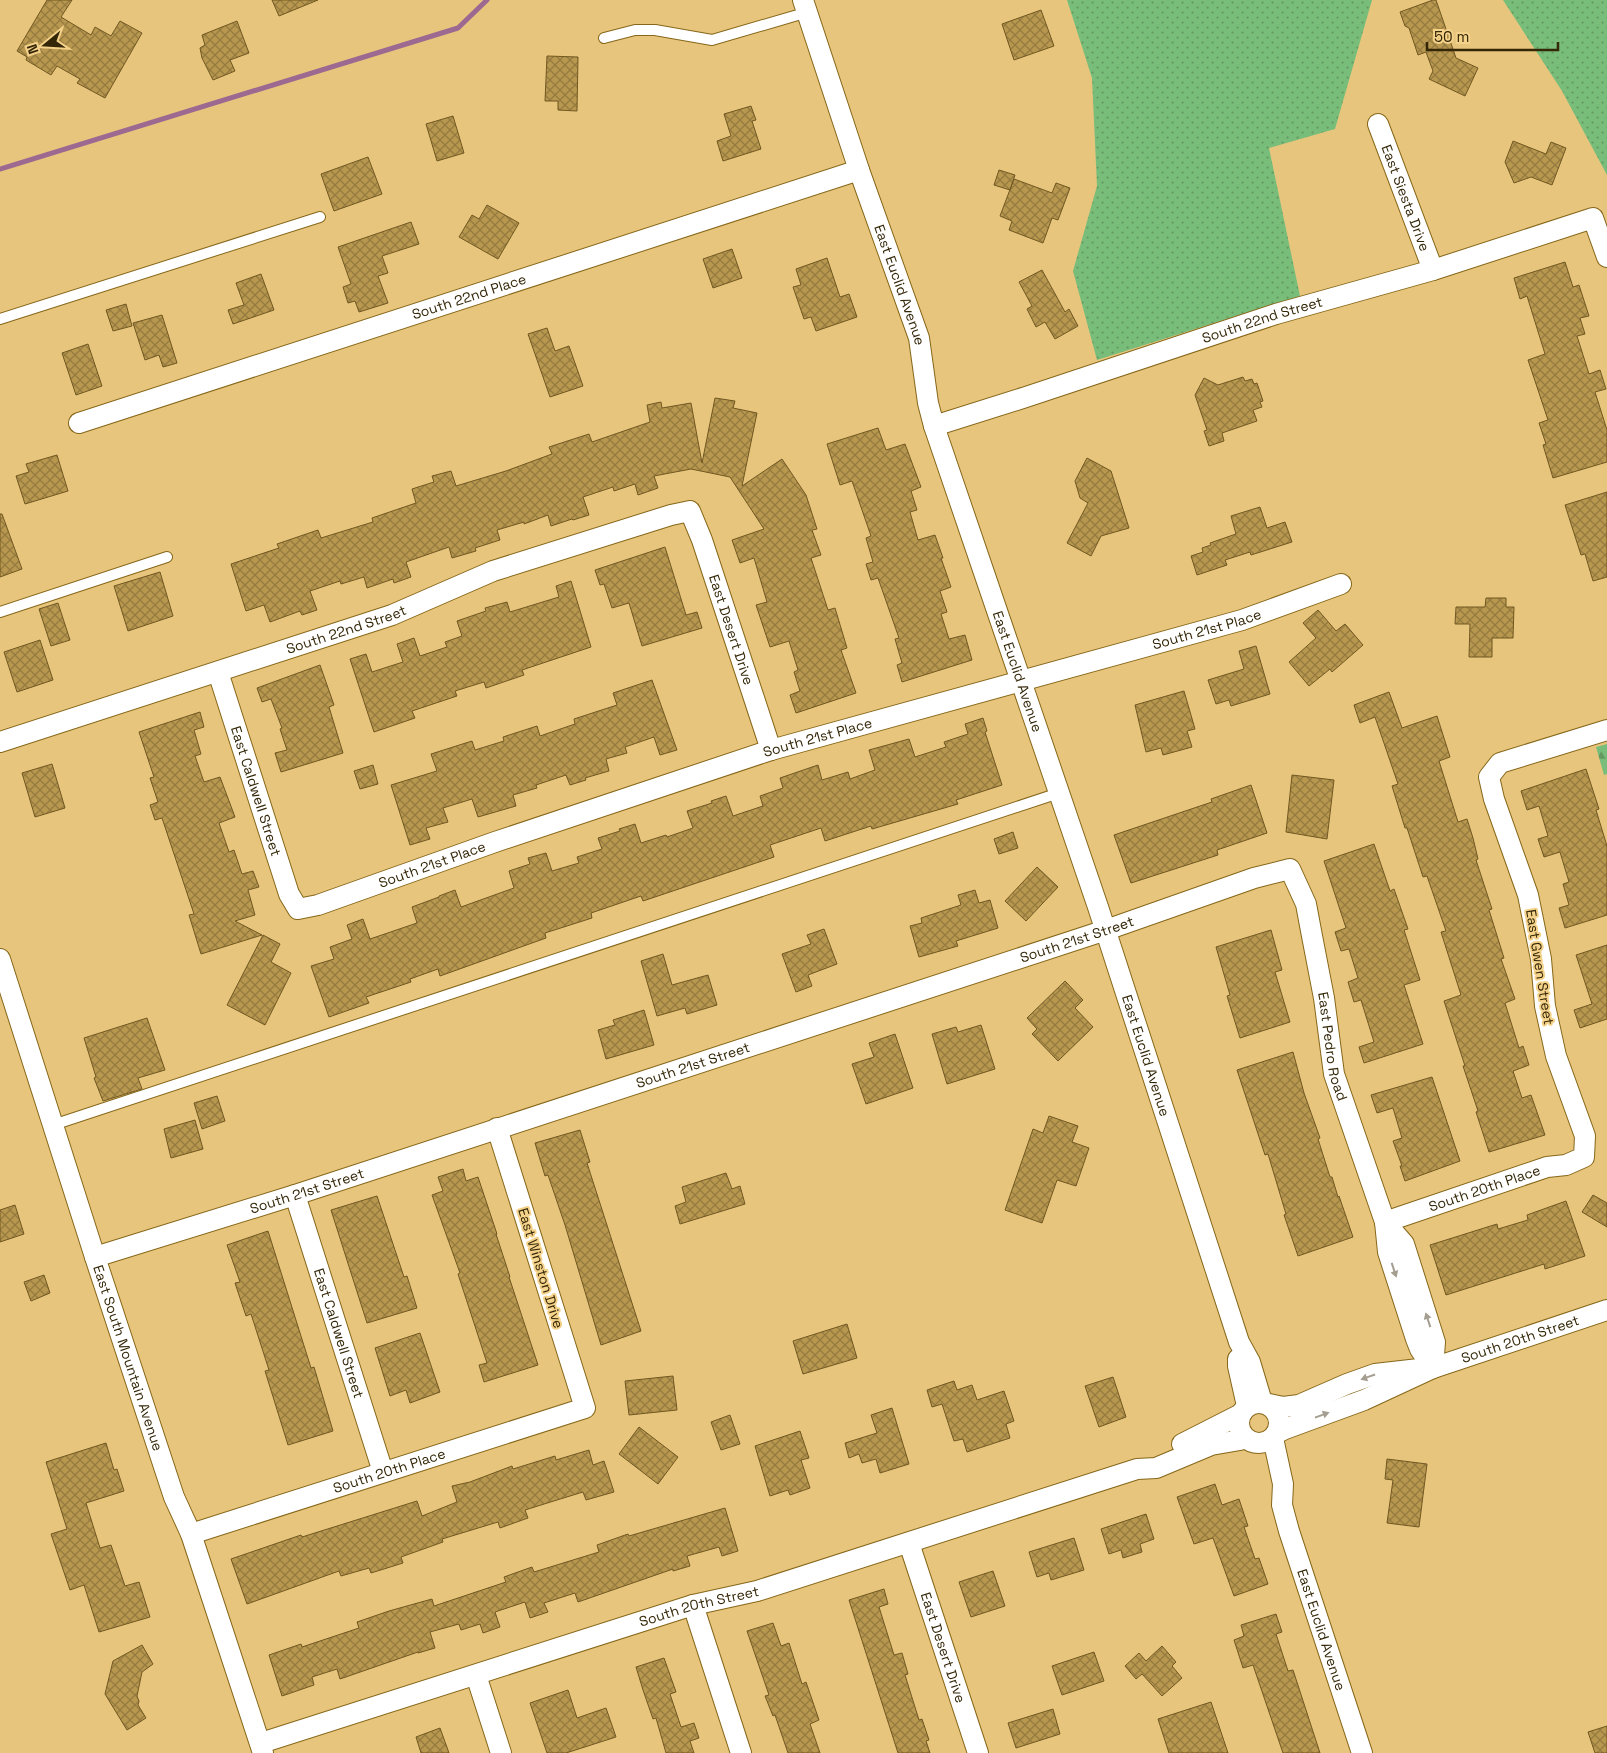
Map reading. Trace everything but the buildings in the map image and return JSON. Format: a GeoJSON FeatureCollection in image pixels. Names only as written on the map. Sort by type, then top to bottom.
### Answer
{"type":"FeatureCollection","features":[{"type":"Feature","properties":{"kind":"street","name":"East Euclid Avenue"},"geometry":{"type":"LineString","coordinates":[[806,6],[859,170],[919,338],[928,403],[934,426],[1106,930],[1239,1342],[1250,1362],[1255,1407]]}},
{"type":"Feature","properties":{"kind":"street","name":"East Siesta Drive"},"geometry":{"type":"LineString","coordinates":[[1378,124],[1433,270]]}},
{"type":"Feature","properties":{"kind":"street","name":"South 22nd Place"},"geometry":{"type":"LineString","coordinates":[[79,422],[859,170]]}},
{"type":"Feature","properties":{"kind":"street","name":"South 22nd Street"},"geometry":{"type":"LineString","coordinates":[[934,426],[1276,314],[1433,270],[1593,218],[1607,257]]}},
{"type":"Feature","properties":{"kind":"street","name":"South 22nd Street"},"geometry":{"type":"LineString","coordinates":[[0,742],[392,615],[493,571],[690,511]]}},
{"type":"Feature","properties":{"kind":"street","name":"East Desert Drive"},"geometry":{"type":"LineString","coordinates":[[690,511],[702,540],[771,750]]}},
{"type":"Feature","properties":{"kind":"street","name":"South 21st Place"},"geometry":{"type":"LineString","coordinates":[[298,909],[318,905],[495,842],[771,750],[1242,620],[1341,584]]}},
{"type":"Feature","properties":{"kind":"street","name":"East Caldwell Street"},"geometry":{"type":"LineString","coordinates":[[218,672],[289,894],[298,909]]}},
{"type":"Feature","properties":{"kind":"street","name":"East Gwen Street"},"geometry":{"type":"LineString","coordinates":[[1584,1157],[1585,1136],[1556,1056],[1545,1006],[1542,959],[1528,895],[1494,800],[1489,777],[1500,763],[1607,730]]}},
{"type":"Feature","properties":{"kind":"street","name":"South 21st Street"},"geometry":{"type":"LineString","coordinates":[[94,1257],[295,1195],[1106,930],[1254,878],[1290,869]]}},
{"type":"Feature","properties":{"kind":"street","name":"East Pedro Road"},"geometry":{"type":"LineString","coordinates":[[1290,869],[1306,904],[1324,998],[1334,1074],[1385,1222],[1388,1252],[1416,1339],[1420,1349],[1434,1368]]}},
{"type":"Feature","properties":{"kind":"street","name":"East South Mountain Avenue"},"geometry":{"type":"LineString","coordinates":[[0,959],[94,1257],[174,1497],[191,1534],[262,1748]]}},
{"type":"Feature","properties":{"kind":"street","name":"East Winston Drive"},"geometry":{"type":"LineString","coordinates":[[498,1128],[585,1408]]}},
{"type":"Feature","properties":{"kind":"street","name":"South 20th Place"},"geometry":{"type":"LineString","coordinates":[[1385,1222],[1547,1167],[1566,1165],[1584,1157]]}},
{"type":"Feature","properties":{"kind":"street","name":"East Caldwell Street"},"geometry":{"type":"LineString","coordinates":[[295,1195],[383,1472]]}},
{"type":"Feature","properties":{"kind":"street","name":"South 20th Street"},"geometry":{"type":"LineString","coordinates":[[262,1748],[476,1675],[693,1605],[757,1591],[1137,1469],[1156,1468],[1211,1445],[1263,1438],[1364,1400],[1434,1368],[1607,1310]]}},
{"type":"Feature","properties":{"kind":"street","name":"South 20th Street"},"geometry":{"type":"LineString","coordinates":[[1137,1469],[1153,1456],[1191,1440],[1255,1407],[1299,1405],[1375,1374],[1434,1368]]}},
{"type":"Feature","properties":{"kind":"street"},"geometry":{"type":"LineString","coordinates":[[1255,1407],[1274,1409],[1280,1420],[1263,1438],[1239,1427],[1255,1407]]}},
{"type":"Feature","properties":{"kind":"street","name":"South 20th Place"},"geometry":{"type":"LineString","coordinates":[[191,1534],[585,1408]]}},
{"type":"Feature","properties":{"kind":"street","name":"East Euclid Avenue"},"geometry":{"type":"LineString","coordinates":[[1263,1438],[1261,1452],[1275,1492],[1282,1505],[1362,1753]]}},
{"type":"Feature","properties":{"kind":"street","name":"East Desert Drive"},"geometry":{"type":"LineString","coordinates":[[909,1543],[978,1753]]}},
{"type":"Feature","properties":{"kind":"street"},"geometry":{"type":"LineString","coordinates":[[693,1605],[741,1753]]}},
{"type":"Feature","properties":{"kind":"street"},"geometry":{"type":"LineString","coordinates":[[476,1675],[501,1753]]}},
{"type":"Feature","properties":{"kind":"lane"},"geometry":{"type":"LineString","coordinates":[[604,38],[635,30],[656,30],[712,40],[806,6]]}},
{"type":"Feature","properties":{"kind":"lane"},"geometry":{"type":"LineString","coordinates":[[0,319],[320,217]]}},
{"type":"Feature","properties":{"kind":"lane"},"geometry":{"type":"LineString","coordinates":[[0,612],[167,557]]}},
{"type":"Feature","properties":{"kind":"lane"},"geometry":{"type":"LineString","coordinates":[[53,1125],[1059,793]]}},
{"type":"Feature","properties":{"kind":"green space"},"geometry":{"type":"Polygon","coordinates":[[[1067,0],[1372,0],[1335,129],[1269,148],[1300,296],[1097,360],[1073,271],[1097,186],[1092,78],[1067,0]]]}},
{"type":"Feature","properties":{"kind":"green space"},"geometry":{"type":"Polygon","coordinates":[[[1503,0],[1607,0],[1607,175],[1562,91],[1503,0]]]}},
{"type":"Feature","properties":{"kind":"green space"},"geometry":{"type":"Polygon","coordinates":[[[1607,744],[1607,774],[1604,775],[1596,747],[1607,744]]]}},
{"type":"Feature","properties":{"kind":"waterway"},"geometry":{"type":"LineString","coordinates":[[0,169],[458,28],[487,0]]}}]}
